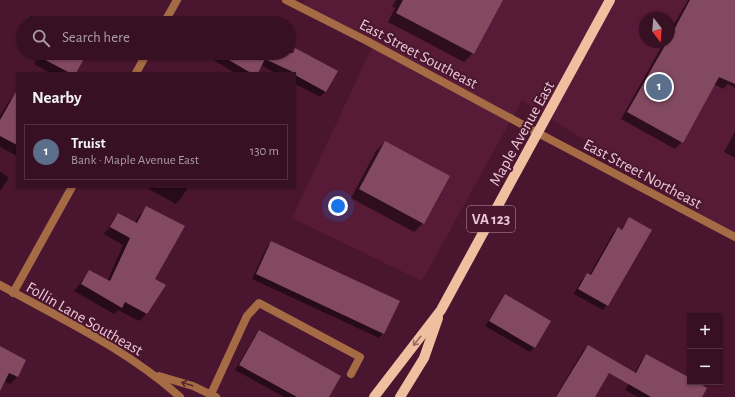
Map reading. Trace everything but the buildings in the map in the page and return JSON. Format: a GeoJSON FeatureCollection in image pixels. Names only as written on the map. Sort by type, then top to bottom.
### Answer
{"type":"FeatureCollection","features":[{"type":"Feature","properties":{"kind":"main road","name":"Maple Avenue East"},"geometry":{"type":"LineString","coordinates":[[374,397],[441,310],[610,0]]}},
{"type":"Feature","properties":{"kind":"main road","name":"VA 123"},"geometry":{"type":"LineString","coordinates":[[400,397],[424,358],[441,310]]}},
{"type":"Feature","properties":{"kind":"street"},"geometry":{"type":"LineString","coordinates":[[168,16],[177,0]]}},
{"type":"Feature","properties":{"kind":"street","name":"East Street Southeast"},"geometry":{"type":"LineString","coordinates":[[286,0],[367,41],[538,133]]}},
{"type":"Feature","properties":{"kind":"street"},"geometry":{"type":"LineString","coordinates":[[137,72],[143,60]]}},
{"type":"Feature","properties":{"kind":"street","name":"East Street Northeast"},"geometry":{"type":"LineString","coordinates":[[538,133],[735,237]]}},
{"type":"Feature","properties":{"kind":"street"},"geometry":{"type":"LineString","coordinates":[[13,292],[71,188]]}},
{"type":"Feature","properties":{"kind":"street","name":"Follin Lane Southeast"},"geometry":{"type":"LineString","coordinates":[[0,285],[96,338],[156,375],[180,397]]}},
{"type":"Feature","properties":{"kind":"street"},"geometry":{"type":"LineString","coordinates":[[214,396],[247,316],[259,303],[360,357],[351,374]]}},
{"type":"Feature","properties":{"kind":"street","name":"Follin Lane Southeast"},"geometry":{"type":"LineString","coordinates":[[156,375],[193,386],[214,396]]}},
{"type":"Feature","properties":{"kind":"shaded area"},"geometry":{"type":"Polygon","coordinates":[[[305,0],[735,0],[735,236],[522,100],[422,281],[292,218],[373,45],[301,7],[305,0]]]}},
{"type":"Feature","properties":{"kind":"place","name":"Truist"},"geometry":{"type":"Point","coordinates":[659,87]}}]}
